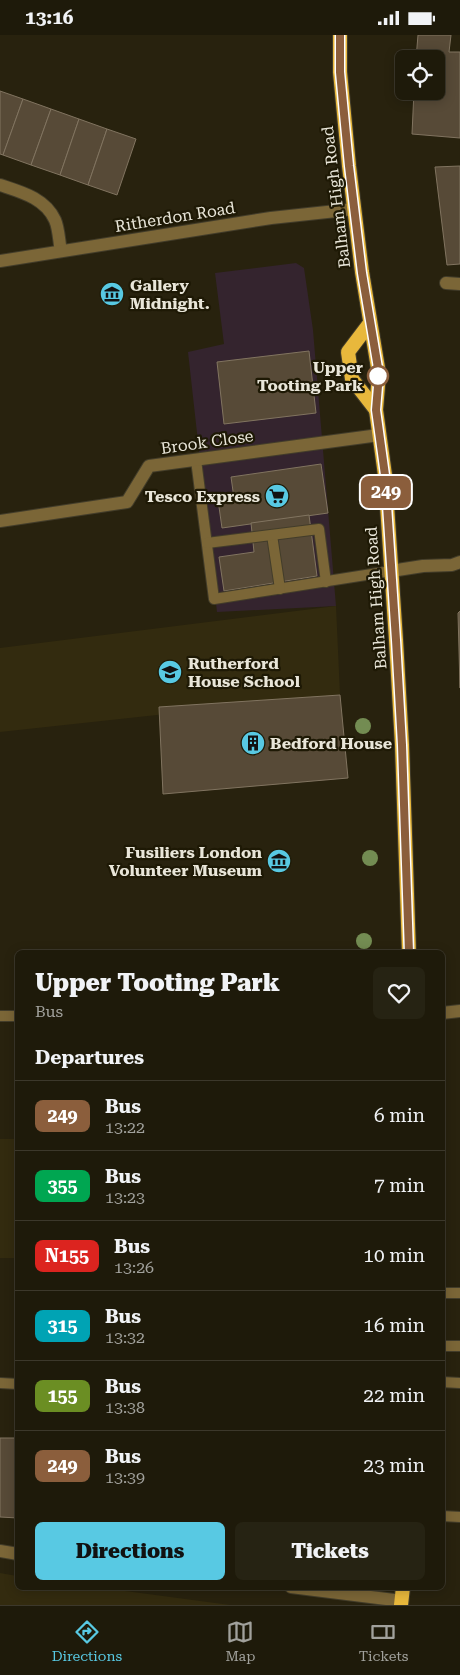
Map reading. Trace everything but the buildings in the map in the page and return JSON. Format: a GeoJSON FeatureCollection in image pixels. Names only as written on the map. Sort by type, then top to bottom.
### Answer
{"type":"FeatureCollection","features":[{"type":"Feature","properties":{"kind":"highway","name":"Balham High Road"},"geometry":{"type":"LineString","coordinates":[[340,35],[340,72],[362,273],[379,374],[376,410],[385,475],[402,745],[408,950]]}},
{"type":"Feature","properties":{"kind":"highway"},"geometry":{"type":"LineString","coordinates":[[370,323],[348,352],[352,379],[376,410]]}},
{"type":"Feature","properties":{"kind":"street"},"geometry":{"type":"LineString","coordinates":[[0,185],[30,195],[45,206],[55,220],[61,251]]}},
{"type":"Feature","properties":{"kind":"street","name":"Ritherdon Road"},"geometry":{"type":"LineString","coordinates":[[0,261],[271,218],[355,209]]}},
{"type":"Feature","properties":{"kind":"street"},"geometry":{"type":"LineString","coordinates":[[446,283],[460,284]]}},
{"type":"Feature","properties":{"kind":"street","name":"Brook Close"},"geometry":{"type":"LineString","coordinates":[[0,521],[127,502],[149,466],[379,435]]}},
{"type":"Feature","properties":{"kind":"street"},"geometry":{"type":"LineString","coordinates":[[391,571],[452,565],[460,562]]}},
{"type":"Feature","properties":{"kind":"street"},"geometry":{"type":"LineString","coordinates":[[445,1013],[460,1011]]}},
{"type":"Feature","properties":{"kind":"street"},"geometry":{"type":"LineString","coordinates":[[0,1551],[15,1553]]}},
{"type":"Feature","properties":{"kind":"street"},"geometry":{"type":"LineString","coordinates":[[321,1590],[402,1598]]}},
{"type":"Feature","properties":{"kind":"lane"},"geometry":{"type":"LineString","coordinates":[[196,460],[214,599],[391,571]]}},
{"type":"Feature","properties":{"kind":"lane"},"geometry":{"type":"LineString","coordinates":[[207,543],[318,529],[326,582]]}},
{"type":"Feature","properties":{"kind":"lane"},"geometry":{"type":"LineString","coordinates":[[272,535],[280,589]]}},
{"type":"Feature","properties":{"kind":"lane"},"geometry":{"type":"LineString","coordinates":[[0,1016],[15,1016]]}},
{"type":"Feature","properties":{"kind":"lane"},"geometry":{"type":"LineString","coordinates":[[445,1293],[460,1293]]}},
{"type":"Feature","properties":{"kind":"lane"},"geometry":{"type":"LineString","coordinates":[[445,1346],[460,1346]]}},
{"type":"Feature","properties":{"kind":"lane"},"geometry":{"type":"LineString","coordinates":[[445,1382],[460,1383]]}},
{"type":"Feature","properties":{"kind":"lane"},"geometry":{"type":"LineString","coordinates":[[0,1383],[15,1384]]}},
{"type":"Feature","properties":{"kind":"lane"},"geometry":{"type":"LineString","coordinates":[[445,1516],[460,1517]]}},
{"type":"Feature","properties":{"kind":"shaded area"},"geometry":{"type":"Polygon","coordinates":[[[296,263],[304,268],[313,330],[336,606],[217,612],[188,352],[224,344],[215,273],[296,263]]]}},
{"type":"Feature","properties":{"kind":"shaded area","name":"Rutherford House School"},"geometry":{"type":"Polygon","coordinates":[[[336,606],[340,695],[0,732],[0,648],[336,606]]]}},
{"type":"Feature","properties":{"kind":"shaded area"},"geometry":{"type":"Polygon","coordinates":[[[0,1139],[15,1139],[15,1258],[0,1258],[0,1139]]]}},
{"type":"Feature","properties":{"kind":"shaded area"},"geometry":{"type":"Polygon","coordinates":[[[0,1573],[15,1576],[15,1590],[118,1590],[230,1605],[0,1605],[0,1573]]]}},
{"type":"Feature","properties":{"kind":"bus line","name":"249"},"geometry":{"type":"LineString","coordinates":[[340,35],[340,72],[349,166],[362,273],[379,374],[376,416],[385,475],[396,640],[402,745],[409,950]]}},
{"type":"Feature","properties":{"kind":"place","name":"Gallery Midnight."},"geometry":{"type":"Point","coordinates":[112,294]}},
{"type":"Feature","properties":{"kind":"place","name":"Upper Tooting Park"},"geometry":{"type":"Point","coordinates":[378,376]}},
{"type":"Feature","properties":{"kind":"place","name":"Tesco Express"},"geometry":{"type":"Point","coordinates":[277,496]}},
{"type":"Feature","properties":{"kind":"place","name":"Rutherford House School"},"geometry":{"type":"Point","coordinates":[170,672]}},
{"type":"Feature","properties":{"kind":"place","name":"Bedford House"},"geometry":{"type":"Point","coordinates":[253,743]}},
{"type":"Feature","properties":{"kind":"place","name":"Fusiliers London Volunteer Museum"},"geometry":{"type":"Point","coordinates":[279,861]}}]}
